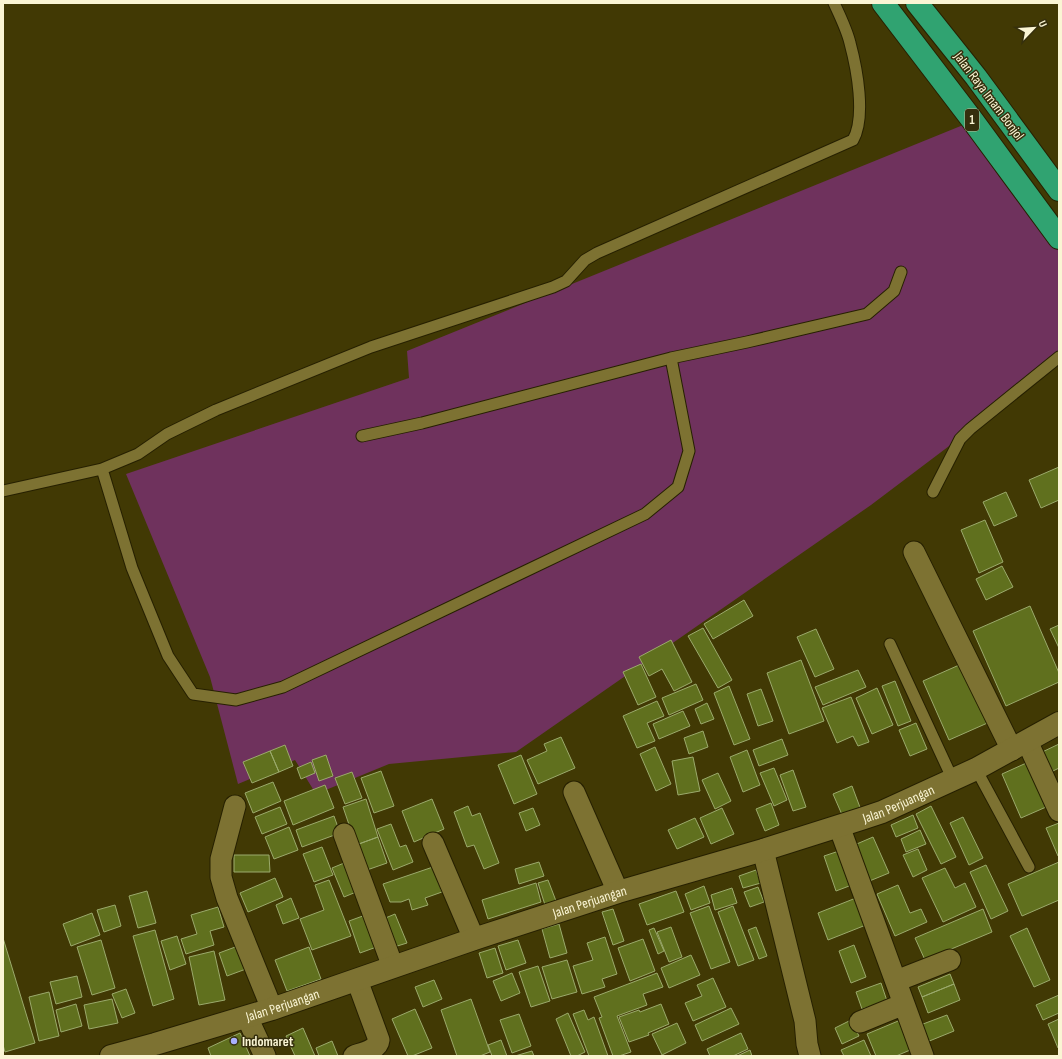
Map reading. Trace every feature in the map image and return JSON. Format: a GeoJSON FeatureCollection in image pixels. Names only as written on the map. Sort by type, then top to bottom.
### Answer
{"type":"FeatureCollection","features":[{"type":"Feature","properties":{"kind":"highway","name":"Jalan Raya Imam Bonjol"},"geometry":{"type":"LineString","coordinates":[[883,3],[1059,238]]}},
{"type":"Feature","properties":{"kind":"highway","name":"Jalan Raya Imam Bonjol"},"geometry":{"type":"LineString","coordinates":[[917,3],[976,77],[1059,190]]}},
{"type":"Feature","properties":{"kind":"street"},"geometry":{"type":"LineString","coordinates":[[914,552],[1020,746],[1059,811]]}},
{"type":"Feature","properties":{"kind":"street","name":"Jalan Perjuangan"},"geometry":{"type":"LineString","coordinates":[[111,1056],[158,1050],[246,1017],[474,939],[618,892],[763,850],[882,812],[976,769],[1020,746],[1059,723]]}},
{"type":"Feature","properties":{"kind":"street"},"geometry":{"type":"LineString","coordinates":[[574,792],[618,892]]}},
{"type":"Feature","properties":{"kind":"street"},"geometry":{"type":"LineString","coordinates":[[235,806],[221,859],[221,876],[228,898],[272,1009]]}},
{"type":"Feature","properties":{"kind":"street"},"geometry":{"type":"LineString","coordinates":[[839,826],[923,1056]]}},
{"type":"Feature","properties":{"kind":"street"},"geometry":{"type":"LineString","coordinates":[[344,834],[393,967]]}},
{"type":"Feature","properties":{"kind":"street"},"geometry":{"type":"LineString","coordinates":[[433,842],[474,939]]}},
{"type":"Feature","properties":{"kind":"street"},"geometry":{"type":"LineString","coordinates":[[763,850],[805,1021],[807,1044],[810,1056]]}},
{"type":"Feature","properties":{"kind":"street"},"geometry":{"type":"LineString","coordinates":[[896,981],[950,960]]}},
{"type":"Feature","properties":{"kind":"street"},"geometry":{"type":"LineString","coordinates":[[354,1056],[375,1047],[379,1040],[357,980]]}},
{"type":"Feature","properties":{"kind":"street"},"geometry":{"type":"LineString","coordinates":[[860,1022],[904,1004]]}},
{"type":"Feature","properties":{"kind":"street"},"geometry":{"type":"LineString","coordinates":[[246,1017],[265,1056]]}},
{"type":"Feature","properties":{"kind":"lane"},"geometry":{"type":"LineString","coordinates":[[3,491],[102,469],[138,454],[167,434],[216,410],[371,347],[553,287],[566,281],[585,260],[597,253],[853,140],[856,135],[860,110],[858,87],[850,43],[834,3]]}},
{"type":"Feature","properties":{"kind":"lane"},"geometry":{"type":"LineString","coordinates":[[362,436],[671,358],[866,314],[894,291],[901,272]]}},
{"type":"Feature","properties":{"kind":"lane"},"geometry":{"type":"LineString","coordinates":[[933,492],[960,439],[970,429],[1059,357]]}},
{"type":"Feature","properties":{"kind":"lane"},"geometry":{"type":"LineString","coordinates":[[102,469],[132,568],[168,656],[193,694],[236,700],[283,687],[645,514],[678,487],[689,450],[671,358]]}},
{"type":"Feature","properties":{"kind":"lane"},"geometry":{"type":"LineString","coordinates":[[890,644],[953,780]]}},
{"type":"Feature","properties":{"kind":"lane"},"geometry":{"type":"LineString","coordinates":[[976,769],[1029,867]]}},
{"type":"Feature","properties":{"kind":"shaded area"},"geometry":{"type":"Polygon","coordinates":[[[973,121],[1059,238],[1059,363],[871,505],[516,752],[389,764],[316,794],[295,760],[238,784],[210,677],[126,474],[409,378],[407,351],[973,121]]]}},
{"type":"Feature","properties":{"kind":"building"},"geometry":{"type":"Polygon","coordinates":[[[1059,467],[1059,500],[1041,508],[1029,480],[1059,467]]]}},
{"type":"Feature","properties":{"kind":"building"},"geometry":{"type":"Polygon","coordinates":[[[1006,492],[1017,516],[994,526],[983,502],[1006,492]]]}},
{"type":"Feature","properties":{"kind":"building"},"geometry":{"type":"Polygon","coordinates":[[[985,520],[1003,562],[979,573],[961,530],[985,520]]]}},
{"type":"Feature","properties":{"kind":"building"},"geometry":{"type":"Polygon","coordinates":[[[1002,566],[1013,587],[986,600],[976,579],[1002,566]]]}},
{"type":"Feature","properties":{"kind":"building"},"geometry":{"type":"Polygon","coordinates":[[[744,600],[753,616],[713,639],[704,624],[744,600]]]}},
{"type":"Feature","properties":{"kind":"building"},"geometry":{"type":"Polygon","coordinates":[[[1030,606],[1059,673],[1059,682],[1006,706],[973,631],[1030,606]]]}},
{"type":"Feature","properties":{"kind":"building"},"geometry":{"type":"Polygon","coordinates":[[[1059,625],[1059,648],[1050,629],[1059,625]]]}},
{"type":"Feature","properties":{"kind":"building"},"geometry":{"type":"Polygon","coordinates":[[[703,628],[732,680],[718,688],[688,636],[703,628]]]}},
{"type":"Feature","properties":{"kind":"building"},"geometry":{"type":"Polygon","coordinates":[[[816,629],[834,669],[815,677],[797,637],[816,629]]]}},
{"type":"Feature","properties":{"kind":"building"},"geometry":{"type":"Polygon","coordinates":[[[671,640],[692,682],[674,691],[662,669],[649,676],[639,657],[671,640]]]}},
{"type":"Feature","properties":{"kind":"building"},"geometry":{"type":"Polygon","coordinates":[[[801,660],[824,721],[789,734],[767,673],[801,660]]]}},
{"type":"Feature","properties":{"kind":"building"},"geometry":{"type":"Polygon","coordinates":[[[966,662],[992,721],[949,740],[923,681],[966,662]]]}},
{"type":"Feature","properties":{"kind":"building"},"geometry":{"type":"Polygon","coordinates":[[[641,664],[656,697],[638,705],[623,672],[641,664]]]}},
{"type":"Feature","properties":{"kind":"building"},"geometry":{"type":"Polygon","coordinates":[[[858,670],[866,687],[823,705],[815,687],[858,670]]]}},
{"type":"Feature","properties":{"kind":"building"},"geometry":{"type":"Polygon","coordinates":[[[895,681],[911,721],[898,726],[882,686],[895,681]]]}},
{"type":"Feature","properties":{"kind":"building"},"geometry":{"type":"Polygon","coordinates":[[[696,684],[703,700],[669,715],[662,698],[696,684]]]}},
{"type":"Feature","properties":{"kind":"building"},"geometry":{"type":"Polygon","coordinates":[[[729,686],[750,739],[734,745],[714,693],[729,686]]]}},
{"type":"Feature","properties":{"kind":"building"},"geometry":{"type":"Polygon","coordinates":[[[877,688],[893,725],[872,734],[856,698],[877,688]]]}},
{"type":"Feature","properties":{"kind":"building"},"geometry":{"type":"Polygon","coordinates":[[[761,689],[773,721],[758,726],[747,694],[761,689]]]}},
{"type":"Feature","properties":{"kind":"building"},"geometry":{"type":"Polygon","coordinates":[[[851,697],[869,742],[858,746],[853,736],[837,743],[822,708],[851,697]]]}},
{"type":"Feature","properties":{"kind":"building"},"geometry":{"type":"Polygon","coordinates":[[[657,701],[664,716],[647,723],[655,741],[637,748],[623,716],[657,701]]]}},
{"type":"Feature","properties":{"kind":"building"},"geometry":{"type":"Polygon","coordinates":[[[707,703],[714,719],[701,724],[695,709],[707,703]]]}},
{"type":"Feature","properties":{"kind":"building"},"geometry":{"type":"Polygon","coordinates":[[[683,711],[690,726],[659,739],[653,724],[683,711]]]}},
{"type":"Feature","properties":{"kind":"building"},"geometry":{"type":"Polygon","coordinates":[[[916,723],[927,749],[910,756],[899,730],[916,723]]]}},
{"type":"Feature","properties":{"kind":"building"},"geometry":{"type":"Polygon","coordinates":[[[703,731],[708,747],[689,754],[684,738],[703,731]]]}},
{"type":"Feature","properties":{"kind":"building"},"geometry":{"type":"Polygon","coordinates":[[[561,737],[575,768],[538,784],[527,760],[547,751],[544,744],[561,737]]]}},
{"type":"Feature","properties":{"kind":"building"},"geometry":{"type":"Polygon","coordinates":[[[782,739],[788,755],[759,766],[753,750],[782,739]]]}},
{"type":"Feature","properties":{"kind":"building"},"geometry":{"type":"Polygon","coordinates":[[[1059,744],[1059,768],[1047,774],[1038,754],[1059,744]]]}},
{"type":"Feature","properties":{"kind":"building"},"geometry":{"type":"Polygon","coordinates":[[[285,745],[293,766],[279,772],[270,751],[285,745]]]}},
{"type":"Feature","properties":{"kind":"building"},"geometry":{"type":"Polygon","coordinates":[[[655,747],[671,784],[656,791],[640,754],[655,747]]]}},
{"type":"Feature","properties":{"kind":"building"},"geometry":{"type":"Polygon","coordinates":[[[747,750],[760,785],[743,792],[730,757],[747,750]]]}},
{"type":"Feature","properties":{"kind":"building"},"geometry":{"type":"Polygon","coordinates":[[[270,751],[279,772],[252,783],[243,762],[270,751]]]}},
{"type":"Feature","properties":{"kind":"building"},"geometry":{"type":"Polygon","coordinates":[[[326,755],[333,776],[319,781],[312,760],[326,755]]]}},
{"type":"Feature","properties":{"kind":"building"},"geometry":{"type":"Polygon","coordinates":[[[521,755],[537,794],[514,804],[498,765],[521,755]]]}},
{"type":"Feature","properties":{"kind":"building"},"geometry":{"type":"Polygon","coordinates":[[[693,757],[700,791],[678,795],[672,761],[693,757]]]}},
{"type":"Feature","properties":{"kind":"building"},"geometry":{"type":"Polygon","coordinates":[[[1033,760],[1053,804],[1021,818],[1002,774],[1033,760]]]}},
{"type":"Feature","properties":{"kind":"building"},"geometry":{"type":"Polygon","coordinates":[[[311,762],[315,773],[301,779],[297,768],[311,762]]]}},
{"type":"Feature","properties":{"kind":"building"},"geometry":{"type":"Polygon","coordinates":[[[774,768],[787,800],[774,806],[760,773],[774,768]]]}},
{"type":"Feature","properties":{"kind":"building"},"geometry":{"type":"Polygon","coordinates":[[[793,770],[806,807],[793,811],[780,775],[793,770]]]}},
{"type":"Feature","properties":{"kind":"building"},"geometry":{"type":"Polygon","coordinates":[[[381,771],[394,806],[374,813],[361,778],[381,771]]]}},
{"type":"Feature","properties":{"kind":"building"},"geometry":{"type":"Polygon","coordinates":[[[352,772],[362,798],[345,804],[335,778],[352,772]]]}},
{"type":"Feature","properties":{"kind":"building"},"geometry":{"type":"Polygon","coordinates":[[[718,773],[731,801],[715,809],[702,780],[718,773]]]}},
{"type":"Feature","properties":{"kind":"building"},"geometry":{"type":"Polygon","coordinates":[[[273,782],[281,801],[253,813],[245,793],[273,782]]]}},
{"type":"Feature","properties":{"kind":"building"},"geometry":{"type":"Polygon","coordinates":[[[325,785],[334,808],[293,825],[284,801],[325,785]]]}},
{"type":"Feature","properties":{"kind":"building"},"geometry":{"type":"Polygon","coordinates":[[[852,786],[861,810],[843,817],[833,794],[852,786]]]}},
{"type":"Feature","properties":{"kind":"building"},"geometry":{"type":"Polygon","coordinates":[[[366,799],[378,837],[356,845],[343,807],[366,799]]]}},
{"type":"Feature","properties":{"kind":"building"},"geometry":{"type":"Polygon","coordinates":[[[432,799],[444,829],[414,842],[402,811],[432,799]]]}},
{"type":"Feature","properties":{"kind":"building"},"geometry":{"type":"Polygon","coordinates":[[[771,803],[779,825],[765,831],[756,809],[771,803]]]}},
{"type":"Feature","properties":{"kind":"building"},"geometry":{"type":"Polygon","coordinates":[[[468,806],[472,816],[480,813],[499,863],[484,869],[474,845],[467,847],[454,812],[468,806]]]}},
{"type":"Feature","properties":{"kind":"building"},"geometry":{"type":"Polygon","coordinates":[[[931,806],[956,857],[941,864],[916,814],[931,806]]]}},
{"type":"Feature","properties":{"kind":"building"},"geometry":{"type":"Polygon","coordinates":[[[280,807],[287,824],[262,834],[255,817],[280,807]]]}},
{"type":"Feature","properties":{"kind":"building"},"geometry":{"type":"Polygon","coordinates":[[[533,808],[540,825],[526,831],[519,813],[533,808]]]}},
{"type":"Feature","properties":{"kind":"building"},"geometry":{"type":"Polygon","coordinates":[[[722,808],[734,834],[711,844],[700,818],[722,808]]]}},
{"type":"Feature","properties":{"kind":"building"},"geometry":{"type":"Polygon","coordinates":[[[913,815],[918,828],[896,837],[891,825],[913,815]]]}},
{"type":"Feature","properties":{"kind":"building"},"geometry":{"type":"Polygon","coordinates":[[[334,816],[340,833],[302,847],[296,830],[334,816]]]}},
{"type":"Feature","properties":{"kind":"building"},"geometry":{"type":"Polygon","coordinates":[[[963,817],[983,858],[969,865],[950,823],[963,817]]]}},
{"type":"Feature","properties":{"kind":"building"},"geometry":{"type":"Polygon","coordinates":[[[695,818],[704,837],[677,849],[668,830],[695,818]]]}},
{"type":"Feature","properties":{"kind":"building"},"geometry":{"type":"Polygon","coordinates":[[[1059,823],[1059,856],[1058,856],[1046,828],[1059,823]]]}},
{"type":"Feature","properties":{"kind":"building"},"geometry":{"type":"Polygon","coordinates":[[[391,824],[400,847],[406,845],[413,862],[393,870],[377,829],[391,824]]]}},
{"type":"Feature","properties":{"kind":"building"},"geometry":{"type":"Polygon","coordinates":[[[289,827],[298,850],[274,859],[265,837],[289,827]]]}},
{"type":"Feature","properties":{"kind":"building"},"geometry":{"type":"Polygon","coordinates":[[[920,830],[926,844],[906,852],[901,839],[920,830]]]}},
{"type":"Feature","properties":{"kind":"building"},"geometry":{"type":"Polygon","coordinates":[[[378,837],[387,863],[364,871],[356,845],[378,837]]]}},
{"type":"Feature","properties":{"kind":"building"},"geometry":{"type":"Polygon","coordinates":[[[873,837],[889,873],[867,882],[852,846],[873,837]]]}},
{"type":"Feature","properties":{"kind":"building"},"geometry":{"type":"Polygon","coordinates":[[[322,847],[333,875],[314,882],[303,854],[322,847]]]}},
{"type":"Feature","properties":{"kind":"building"},"geometry":{"type":"Polygon","coordinates":[[[845,849],[857,883],[836,891],[824,856],[845,849]]]}},
{"type":"Feature","properties":{"kind":"building"},"geometry":{"type":"Polygon","coordinates":[[[918,849],[927,870],[913,877],[903,855],[918,849]]]}},
{"type":"Feature","properties":{"kind":"building"},"geometry":{"type":"Polygon","coordinates":[[[234,855],[269,855],[270,872],[234,872],[234,855]]]}},
{"type":"Feature","properties":{"kind":"building"},"geometry":{"type":"Polygon","coordinates":[[[349,861],[361,890],[344,897],[332,868],[349,861]]]}},
{"type":"Feature","properties":{"kind":"building"},"geometry":{"type":"Polygon","coordinates":[[[539,862],[544,876],[519,884],[515,869],[539,862]]]}},
{"type":"Feature","properties":{"kind":"building"},"geometry":{"type":"Polygon","coordinates":[[[1059,862],[1059,900],[1022,916],[1008,884],[1059,862]]]}},
{"type":"Feature","properties":{"kind":"building"},"geometry":{"type":"Polygon","coordinates":[[[986,865],[1008,911],[991,919],[970,872],[986,865]]]}},
{"type":"Feature","properties":{"kind":"building"},"geometry":{"type":"Polygon","coordinates":[[[433,867],[442,892],[425,898],[428,905],[412,910],[409,899],[401,902],[390,902],[383,884],[433,867]]]}},
{"type":"Feature","properties":{"kind":"building"},"geometry":{"type":"Polygon","coordinates":[[[945,868],[955,888],[965,883],[976,907],[943,922],[922,878],[945,868]]]}},
{"type":"Feature","properties":{"kind":"building"},"geometry":{"type":"Polygon","coordinates":[[[756,870],[761,883],[743,888],[739,876],[756,870]]]}},
{"type":"Feature","properties":{"kind":"building"},"geometry":{"type":"Polygon","coordinates":[[[275,878],[283,897],[248,912],[240,893],[275,878]]]}},
{"type":"Feature","properties":{"kind":"building"},"geometry":{"type":"Polygon","coordinates":[[[329,880],[351,936],[312,950],[300,919],[324,910],[315,885],[329,880]]]}},
{"type":"Feature","properties":{"kind":"building"},"geometry":{"type":"Polygon","coordinates":[[[548,880],[556,901],[545,905],[538,883],[548,880]]]}},
{"type":"Feature","properties":{"kind":"building"},"geometry":{"type":"Polygon","coordinates":[[[536,883],[541,902],[488,919],[482,900],[536,883]]]}},
{"type":"Feature","properties":{"kind":"building"},"geometry":{"type":"Polygon","coordinates":[[[898,885],[910,913],[921,909],[927,922],[895,936],[877,894],[898,885]]]}},
{"type":"Feature","properties":{"kind":"building"},"geometry":{"type":"Polygon","coordinates":[[[704,886],[710,903],[691,910],[685,894],[704,886]]]}},
{"type":"Feature","properties":{"kind":"building"},"geometry":{"type":"Polygon","coordinates":[[[758,887],[764,902],[750,907],[744,892],[758,887]]]}},
{"type":"Feature","properties":{"kind":"building"},"geometry":{"type":"Polygon","coordinates":[[[732,888],[737,903],[715,910],[711,895],[732,888]]]}},
{"type":"Feature","properties":{"kind":"building"},"geometry":{"type":"Polygon","coordinates":[[[147,891],[156,923],[138,928],[129,896],[147,891]]]}},
{"type":"Feature","properties":{"kind":"building"},"geometry":{"type":"Polygon","coordinates":[[[676,891],[684,912],[647,925],[639,904],[676,891]]]}},
{"type":"Feature","properties":{"kind":"building"},"geometry":{"type":"Polygon","coordinates":[[[861,896],[871,923],[828,940],[818,913],[861,896]]]}},
{"type":"Feature","properties":{"kind":"building"},"geometry":{"type":"Polygon","coordinates":[[[291,898],[299,918],[283,924],[276,905],[291,898]]]}},
{"type":"Feature","properties":{"kind":"building"},"geometry":{"type":"Polygon","coordinates":[[[115,905],[121,926],[104,932],[97,910],[115,905]]]}},
{"type":"Feature","properties":{"kind":"building"},"geometry":{"type":"Polygon","coordinates":[[[709,906],[730,962],[711,969],[690,913],[709,906]]]}},
{"type":"Feature","properties":{"kind":"building"},"geometry":{"type":"Polygon","coordinates":[[[733,906],[754,960],[738,966],[718,912],[733,906]]]}},
{"type":"Feature","properties":{"kind":"building"},"geometry":{"type":"Polygon","coordinates":[[[218,907],[224,927],[210,931],[214,945],[186,954],[181,939],[197,934],[191,915],[218,907]]]}},
{"type":"Feature","properties":{"kind":"building"},"geometry":{"type":"Polygon","coordinates":[[[613,909],[624,941],[613,945],[602,912],[613,909]]]}},
{"type":"Feature","properties":{"kind":"building"},"geometry":{"type":"Polygon","coordinates":[[[983,909],[992,932],[925,960],[915,938],[983,909]]]}},
{"type":"Feature","properties":{"kind":"building"},"geometry":{"type":"Polygon","coordinates":[[[92,913],[100,935],[71,946],[63,924],[92,913]]]}},
{"type":"Feature","properties":{"kind":"building"},"geometry":{"type":"Polygon","coordinates":[[[371,913],[382,945],[360,953],[349,921],[371,913]]]}},
{"type":"Feature","properties":{"kind":"building"},"geometry":{"type":"Polygon","coordinates":[[[395,914],[407,943],[394,947],[383,919],[395,914]]]}},
{"type":"Feature","properties":{"kind":"building"},"geometry":{"type":"Polygon","coordinates":[[[559,924],[567,953],[550,958],[542,929],[559,924]]]}},
{"type":"Feature","properties":{"kind":"building"},"geometry":{"type":"Polygon","coordinates":[[[671,927],[682,957],[669,962],[657,932],[671,927]]]}},
{"type":"Feature","properties":{"kind":"building"},"geometry":{"type":"Polygon","coordinates":[[[756,927],[767,956],[759,959],[748,930],[756,927]]]}},
{"type":"Feature","properties":{"kind":"building"},"geometry":{"type":"Polygon","coordinates":[[[654,928],[664,951],[658,954],[649,930],[654,928]]]}},
{"type":"Feature","properties":{"kind":"building"},"geometry":{"type":"Polygon","coordinates":[[[1027,928],[1050,980],[1034,987],[1010,936],[1027,928]]]}},
{"type":"Feature","properties":{"kind":"building"},"geometry":{"type":"Polygon","coordinates":[[[155,930],[174,999],[153,1006],[133,936],[155,930]]]}},
{"type":"Feature","properties":{"kind":"building"},"geometry":{"type":"Polygon","coordinates":[[[177,936],[186,964],[170,970],[161,941],[177,936]]]}},
{"type":"Feature","properties":{"kind":"building"},"geometry":{"type":"Polygon","coordinates":[[[605,937],[617,974],[602,979],[605,987],[582,994],[573,966],[593,960],[587,943],[605,937]]]}},
{"type":"Feature","properties":{"kind":"building"},"geometry":{"type":"Polygon","coordinates":[[[3,938],[35,1043],[5,1052],[3,1045],[3,938]]]}},
{"type":"Feature","properties":{"kind":"building"},"geometry":{"type":"Polygon","coordinates":[[[643,939],[655,971],[630,981],[618,948],[643,939]]]}},
{"type":"Feature","properties":{"kind":"building"},"geometry":{"type":"Polygon","coordinates":[[[101,940],[115,988],[92,995],[77,947],[101,940]]]}},
{"type":"Feature","properties":{"kind":"building"},"geometry":{"type":"Polygon","coordinates":[[[518,940],[526,963],[506,970],[498,946],[518,940]]]}},
{"type":"Feature","properties":{"kind":"building"},"geometry":{"type":"Polygon","coordinates":[[[854,945],[866,977],[851,983],[839,951],[854,945]]]}},
{"type":"Feature","properties":{"kind":"building"},"geometry":{"type":"Polygon","coordinates":[[[238,946],[246,969],[227,976],[219,953],[238,946]]]}},
{"type":"Feature","properties":{"kind":"building"},"geometry":{"type":"Polygon","coordinates":[[[309,947],[321,979],[287,991],[275,960],[309,947]]]}},
{"type":"Feature","properties":{"kind":"building"},"geometry":{"type":"Polygon","coordinates":[[[495,948],[503,973],[487,978],[479,953],[495,948]]]}},
{"type":"Feature","properties":{"kind":"building"},"geometry":{"type":"Polygon","coordinates":[[[214,951],[225,1000],[199,1005],[189,957],[214,951]]]}},
{"type":"Feature","properties":{"kind":"building"},"geometry":{"type":"Polygon","coordinates":[[[691,955],[700,975],[669,988],[661,968],[691,955]]]}},
{"type":"Feature","properties":{"kind":"building"},"geometry":{"type":"Polygon","coordinates":[[[567,960],[577,992],[552,999],[542,967],[567,960]]]}},
{"type":"Feature","properties":{"kind":"building"},"geometry":{"type":"Polygon","coordinates":[[[538,966],[550,1001],[531,1007],[519,972],[538,966]]]}},
{"type":"Feature","properties":{"kind":"building"},"geometry":{"type":"Polygon","coordinates":[[[512,973],[520,993],[501,1001],[493,981],[512,973]]]}},
{"type":"Feature","properties":{"kind":"building"},"geometry":{"type":"Polygon","coordinates":[[[657,973],[663,987],[643,994],[647,1005],[617,1016],[631,1052],[619,1056],[613,1056],[599,1018],[602,1017],[594,997],[657,973]]]}},
{"type":"Feature","properties":{"kind":"building"},"geometry":{"type":"Polygon","coordinates":[[[950,974],[954,984],[922,997],[918,987],[950,974]]]}},
{"type":"Feature","properties":{"kind":"building"},"geometry":{"type":"Polygon","coordinates":[[[77,976],[82,997],[56,1004],[50,982],[77,976]]]}},
{"type":"Feature","properties":{"kind":"building"},"geometry":{"type":"Polygon","coordinates":[[[713,978],[726,1007],[693,1021],[685,1003],[702,996],[697,985],[713,978]]]}},
{"type":"Feature","properties":{"kind":"building"},"geometry":{"type":"Polygon","coordinates":[[[434,980],[442,999],[423,1007],[415,987],[434,980]]]}},
{"type":"Feature","properties":{"kind":"building"},"geometry":{"type":"Polygon","coordinates":[[[881,983],[887,1001],[862,1009],[856,992],[881,983]]]}},
{"type":"Feature","properties":{"kind":"building"},"geometry":{"type":"Polygon","coordinates":[[[954,984],[960,1000],[928,1013],[922,997],[954,984]]]}},
{"type":"Feature","properties":{"kind":"building"},"geometry":{"type":"Polygon","coordinates":[[[126,989],[135,1013],[122,1018],[112,994],[126,989]]]}},
{"type":"Feature","properties":{"kind":"building"},"geometry":{"type":"Polygon","coordinates":[[[49,992],[59,1036],[39,1041],[29,997],[49,992]]]}},
{"type":"Feature","properties":{"kind":"building"},"geometry":{"type":"Polygon","coordinates":[[[1059,995],[1059,1013],[1043,1020],[1036,1005],[1059,995]]]}},
{"type":"Feature","properties":{"kind":"building"},"geometry":{"type":"Polygon","coordinates":[[[112,999],[118,1023],[89,1029],[84,1005],[112,999]]]}},
{"type":"Feature","properties":{"kind":"building"},"geometry":{"type":"Polygon","coordinates":[[[471,999],[490,1052],[480,1056],[457,1056],[441,1010],[471,999]]]}},
{"type":"Feature","properties":{"kind":"building"},"geometry":{"type":"Polygon","coordinates":[[[76,1004],[82,1026],[61,1032],[56,1010],[76,1004]]]}},
{"type":"Feature","properties":{"kind":"building"},"geometry":{"type":"Polygon","coordinates":[[[661,1004],[669,1024],[648,1033],[649,1035],[629,1042],[619,1017],[639,1010],[640,1012],[661,1004]]]}},
{"type":"Feature","properties":{"kind":"building"},"geometry":{"type":"Polygon","coordinates":[[[731,1008],[739,1024],[702,1041],[695,1025],[731,1008]]]}},
{"type":"Feature","properties":{"kind":"building"},"geometry":{"type":"Polygon","coordinates":[[[415,1009],[432,1048],[412,1056],[408,1056],[392,1019],[415,1009]]]}},
{"type":"Feature","properties":{"kind":"building"},"geometry":{"type":"Polygon","coordinates":[[[584,1010],[588,1020],[594,1017],[608,1056],[589,1056],[573,1014],[584,1010]]]}},
{"type":"Feature","properties":{"kind":"building"},"geometry":{"type":"Polygon","coordinates":[[[568,1013],[585,1052],[577,1056],[571,1056],[556,1019],[568,1013]]]}},
{"type":"Feature","properties":{"kind":"building"},"geometry":{"type":"Polygon","coordinates":[[[519,1014],[531,1046],[512,1053],[500,1020],[519,1014]]]}},
{"type":"Feature","properties":{"kind":"building"},"geometry":{"type":"Polygon","coordinates":[[[947,1015],[954,1031],[922,1044],[915,1027],[947,1015]]]}},
{"type":"Feature","properties":{"kind":"building"},"geometry":{"type":"Polygon","coordinates":[[[903,1019],[915,1048],[896,1056],[876,1056],[867,1034],[903,1019]]]}},
{"type":"Feature","properties":{"kind":"building"},"geometry":{"type":"Polygon","coordinates":[[[1059,1019],[1059,1048],[1058,1048],[1048,1024],[1059,1019]]]}},
{"type":"Feature","properties":{"kind":"building"},"geometry":{"type":"Polygon","coordinates":[[[851,1020],[859,1036],[842,1044],[835,1028],[851,1020]]]}},
{"type":"Feature","properties":{"kind":"building"},"geometry":{"type":"Polygon","coordinates":[[[677,1023],[686,1043],[662,1055],[652,1034],[677,1023]]]}},
{"type":"Feature","properties":{"kind":"building"},"geometry":{"type":"Polygon","coordinates":[[[303,1028],[315,1056],[295,1056],[286,1036],[303,1028]]]}},
{"type":"Feature","properties":{"kind":"building","name":"Indomaret"},"geometry":{"type":"Polygon","coordinates":[[[240,1033],[250,1056],[211,1056],[208,1048],[240,1033]]]}},
{"type":"Feature","properties":{"kind":"building"},"geometry":{"type":"Polygon","coordinates":[[[741,1033],[748,1049],[733,1056],[710,1056],[707,1049],[741,1033]]]}},
{"type":"Feature","properties":{"kind":"building"},"geometry":{"type":"Polygon","coordinates":[[[501,1040],[507,1056],[492,1056],[488,1045],[501,1040]]]}},
{"type":"Feature","properties":{"kind":"building"},"geometry":{"type":"Polygon","coordinates":[[[864,1040],[871,1056],[844,1056],[841,1050],[864,1040]]]}},
{"type":"Feature","properties":{"kind":"building"},"geometry":{"type":"Polygon","coordinates":[[[332,1041],[338,1056],[319,1056],[316,1048],[332,1041]]]}},
{"type":"Feature","properties":{"kind":"building"},"geometry":{"type":"Polygon","coordinates":[[[750,1050],[752,1056],[737,1056],[750,1050]]]}},
{"type":"Feature","properties":{"kind":"building"},"geometry":{"type":"Polygon","coordinates":[[[532,1051],[534,1056],[515,1056],[532,1051]]]}},
{"type":"Feature","properties":{"kind":"place","name":"Indomaret"},"geometry":{"type":"Point","coordinates":[234,1041]}}]}
